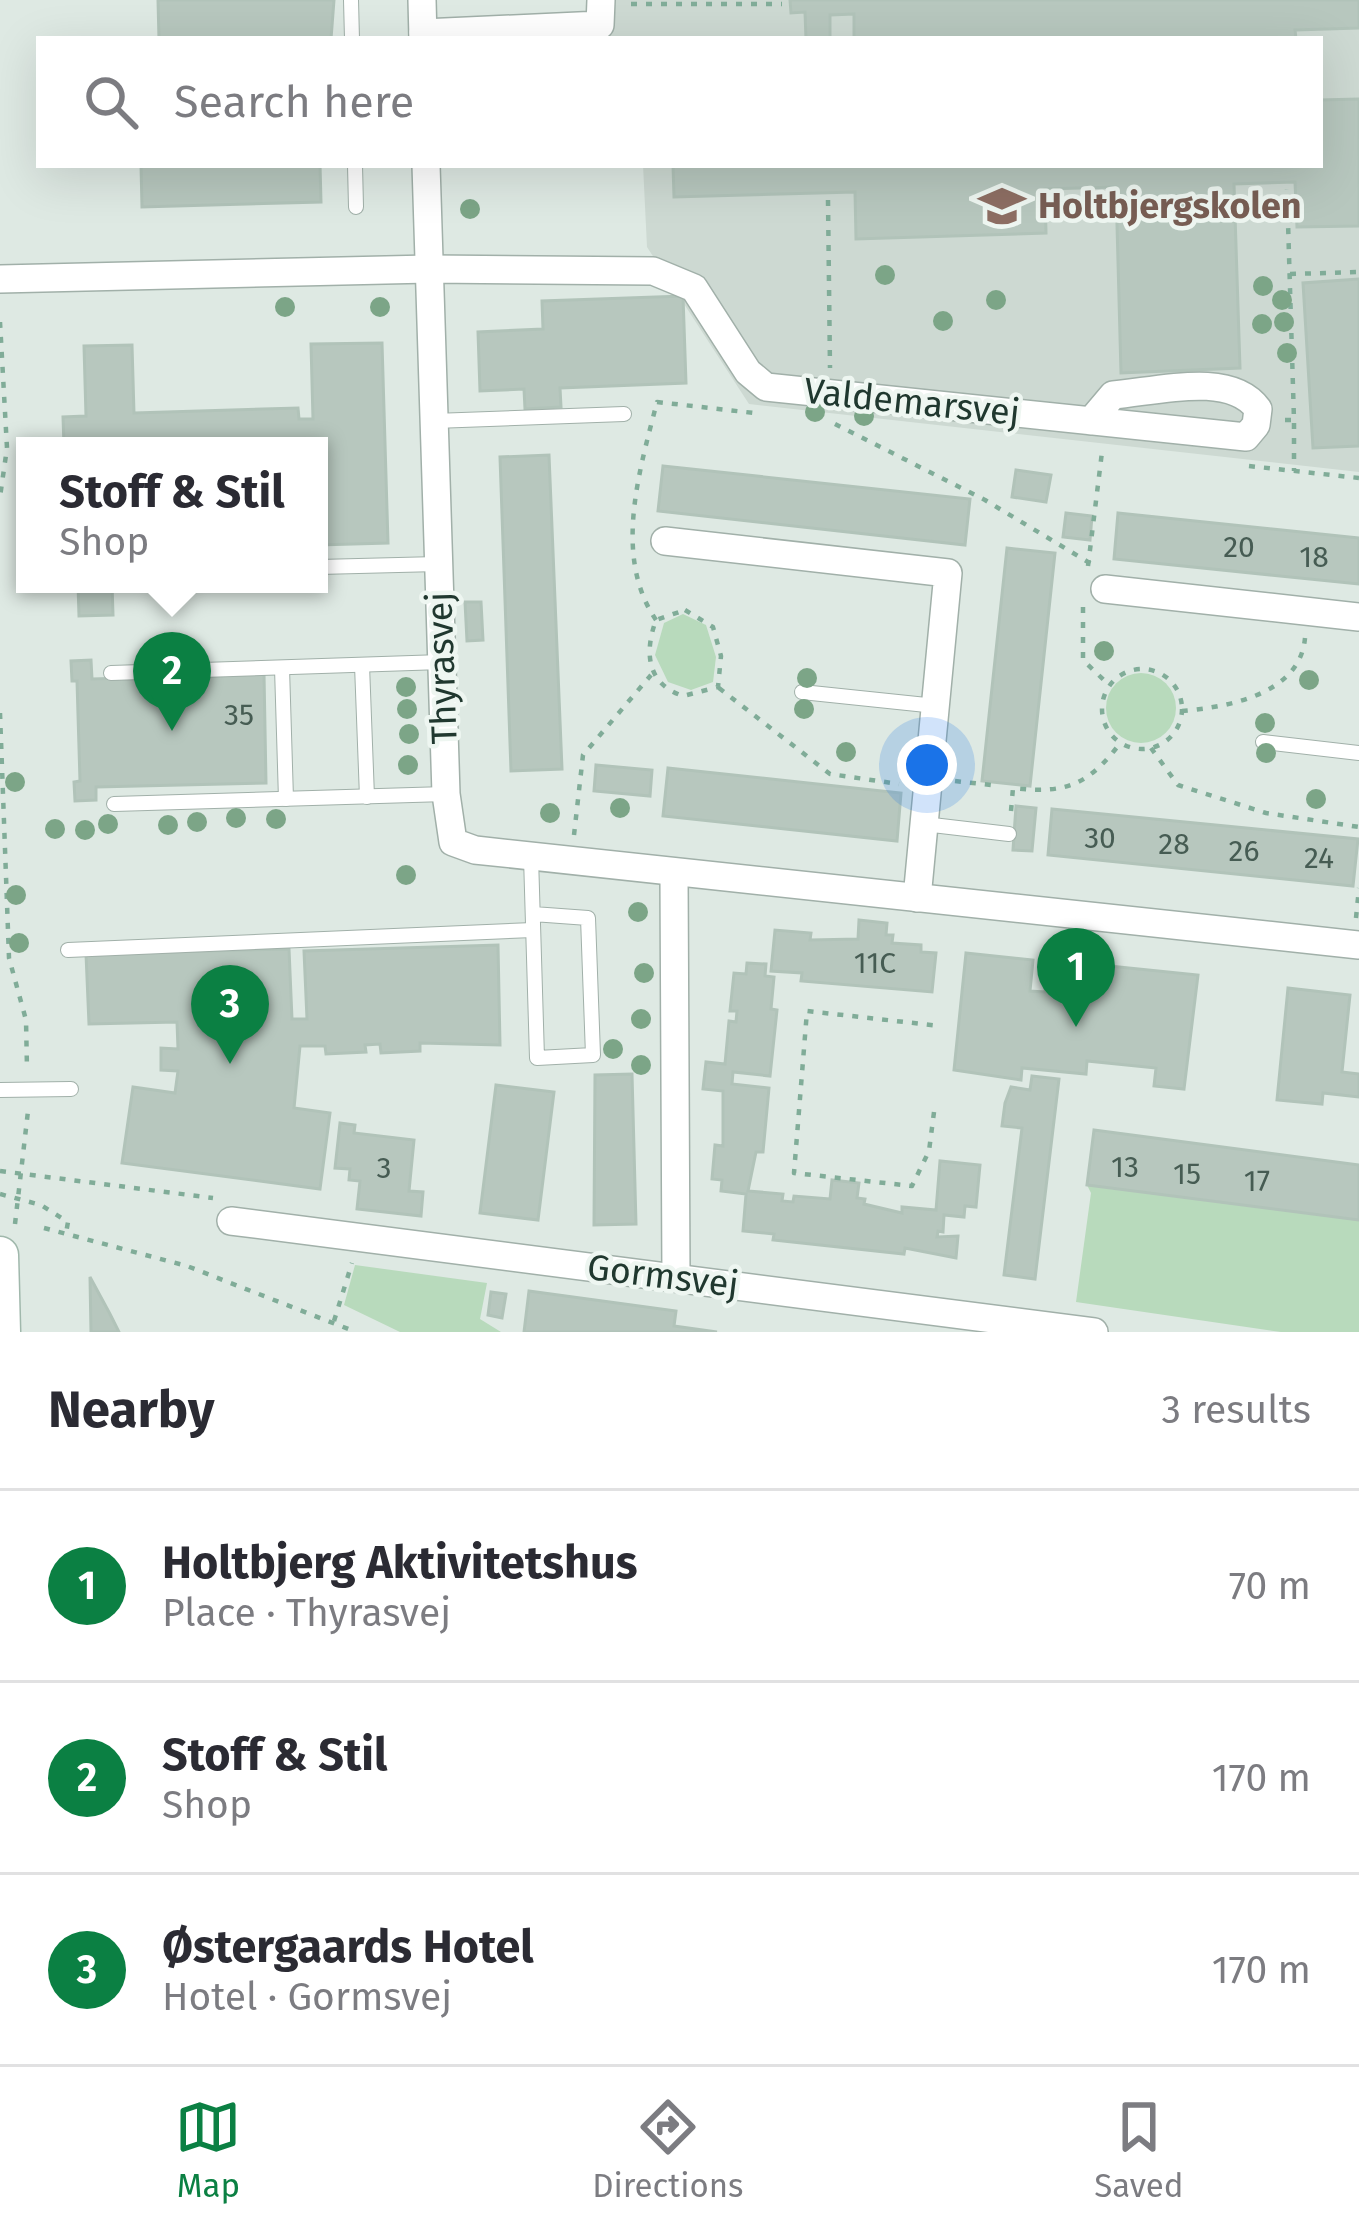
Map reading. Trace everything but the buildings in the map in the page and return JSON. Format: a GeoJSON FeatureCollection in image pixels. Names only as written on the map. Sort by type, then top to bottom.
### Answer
{"type":"FeatureCollection","features":[{"type":"Feature","properties":{"kind":"main road"},"geometry":{"type":"LineString","coordinates":[[2,1332],[8,1248]]}},
{"type":"Feature","properties":{"kind":"street"},"geometry":{"type":"LineString","coordinates":[[422,0],[423,36],[600,26],[601,2]]}},
{"type":"Feature","properties":{"kind":"street"},"geometry":{"type":"LineString","coordinates":[[426,168],[429,269]]}},
{"type":"Feature","properties":{"kind":"street","name":"Valdemarsvej"},"geometry":{"type":"LineString","coordinates":[[0,279],[608,268],[675,276],[694,288],[748,371],[766,387],[1246,437],[1256,425]]}},
{"type":"Feature","properties":{"kind":"street","name":"Thyrasvej"},"geometry":{"type":"LineString","coordinates":[[429,269],[446,794],[454,842],[531,857],[674,874],[1357,934]]}},
{"type":"Feature","properties":{"kind":"street"},"geometry":{"type":"LineString","coordinates":[[1091,421],[1113,395],[1214,387],[1250,398],[1258,409],[1256,425]]}},
{"type":"Feature","properties":{"kind":"street"},"geometry":{"type":"LineString","coordinates":[[665,541],[948,573],[917,898]]}},
{"type":"Feature","properties":{"kind":"street"},"geometry":{"type":"LineString","coordinates":[[1106,580],[1359,617]]}},
{"type":"Feature","properties":{"kind":"street"},"geometry":{"type":"LineString","coordinates":[[674,874],[676,1277]]}},
{"type":"Feature","properties":{"kind":"street","name":"Gormsvej"},"geometry":{"type":"LineString","coordinates":[[231,1221],[1094,1332]]}},
{"type":"Feature","properties":{"kind":"lane"},"geometry":{"type":"LineString","coordinates":[[351,0],[352,36]]}},
{"type":"Feature","properties":{"kind":"lane"},"geometry":{"type":"LineString","coordinates":[[355,168],[356,207]]}},
{"type":"Feature","properties":{"kind":"lane"},"geometry":{"type":"LineString","coordinates":[[434,421],[623,414]]}},
{"type":"Feature","properties":{"kind":"lane"},"geometry":{"type":"LineString","coordinates":[[328,568],[438,564]]}},
{"type":"Feature","properties":{"kind":"lane"},"geometry":{"type":"LineString","coordinates":[[111,673],[442,662]]}},
{"type":"Feature","properties":{"kind":"lane"},"geometry":{"type":"LineString","coordinates":[[362,665],[367,796]]}},
{"type":"Feature","properties":{"kind":"lane"},"geometry":{"type":"LineString","coordinates":[[282,668],[286,799]]}},
{"type":"Feature","properties":{"kind":"lane"},"geometry":{"type":"LineString","coordinates":[[802,692],[936,706]]}},
{"type":"Feature","properties":{"kind":"lane"},"geometry":{"type":"LineString","coordinates":[[1263,742],[1359,753]]}},
{"type":"Feature","properties":{"kind":"lane"},"geometry":{"type":"LineString","coordinates":[[114,804],[446,794]]}},
{"type":"Feature","properties":{"kind":"lane"},"geometry":{"type":"LineString","coordinates":[[924,824],[1009,834]]}},
{"type":"Feature","properties":{"kind":"lane"},"geometry":{"type":"LineString","coordinates":[[531,857],[537,1058],[593,1055],[588,918],[533,914]]}},
{"type":"Feature","properties":{"kind":"lane"},"geometry":{"type":"LineString","coordinates":[[68,950],[533,930]]}},
{"type":"Feature","properties":{"kind":"lane"},"geometry":{"type":"LineString","coordinates":[[0,1090],[71,1089]]}},
{"type":"Feature","properties":{"kind":"path"},"geometry":{"type":"LineString","coordinates":[[601,2],[782,4]]}},
{"type":"Feature","properties":{"kind":"path"},"geometry":{"type":"LineString","coordinates":[[1287,189],[1294,471]]}},
{"type":"Feature","properties":{"kind":"path"},"geometry":{"type":"LineString","coordinates":[[828,200],[830,394]]}},
{"type":"Feature","properties":{"kind":"path"},"geometry":{"type":"LineString","coordinates":[[1290,274],[1359,272]]}},
{"type":"Feature","properties":{"kind":"path"},"geometry":{"type":"LineString","coordinates":[[0,322],[7,448],[0,497]]}},
{"type":"Feature","properties":{"kind":"path"},"geometry":{"type":"LineString","coordinates":[[571,862],[584,755],[651,675],[656,620],[637,586],[632,555],[642,460],[657,402],[764,414]]}},
{"type":"Feature","properties":{"kind":"path"},"geometry":{"type":"LineString","coordinates":[[1256,425],[1294,420]]}},
{"type":"Feature","properties":{"kind":"path"},"geometry":{"type":"LineString","coordinates":[[852,423],[829,421],[1106,580]]}},
{"type":"Feature","properties":{"kind":"path"},"geometry":{"type":"LineString","coordinates":[[1230,464],[1359,478]]}},
{"type":"Feature","properties":{"kind":"path"},"geometry":{"type":"LineString","coordinates":[[656,620],[685,610],[712,627],[722,656],[718,686]]}},
{"type":"Feature","properties":{"kind":"path"},"geometry":{"type":"LineString","coordinates":[[1182,711],[1233,705],[1275,685],[1304,651],[1307,611]]}},
{"type":"Feature","properties":{"kind":"path"},"geometry":{"type":"LineString","coordinates":[[1151,748],[1172,734],[1182,711],[1175,686],[1166,677],[1130,670],[1109,686],[1101,708],[1108,730],[1120,742],[1151,748],[1178,785],[1265,813],[1359,827]]}},
{"type":"Feature","properties":{"kind":"path"},"geometry":{"type":"LineString","coordinates":[[651,675],[682,696],[718,686]]}},
{"type":"Feature","properties":{"kind":"path"},"geometry":{"type":"LineString","coordinates":[[718,686],[830,774],[992,785]]}},
{"type":"Feature","properties":{"kind":"path"},"geometry":{"type":"LineString","coordinates":[[0,712],[9,958],[26,1020],[28,1089],[8,1248]]}},
{"type":"Feature","properties":{"kind":"path"},"geometry":{"type":"LineString","coordinates":[[1013,788],[1044,794],[1058,790],[1099,770],[1120,742]]}},
{"type":"Feature","properties":{"kind":"path"},"geometry":{"type":"LineString","coordinates":[[1357,934],[1359,888]]}},
{"type":"Feature","properties":{"kind":"path"},"geometry":{"type":"LineString","coordinates":[[934,1112],[929,1151],[912,1186],[794,1173],[807,1011],[940,1026]]}},
{"type":"Feature","properties":{"kind":"path"},"geometry":{"type":"LineString","coordinates":[[0,1172],[235,1201],[231,1221]]}},
{"type":"Feature","properties":{"kind":"path"},"geometry":{"type":"LineString","coordinates":[[0,1194],[41,1205],[68,1222],[66,1234]]}},
{"type":"Feature","properties":{"kind":"path"},"geometry":{"type":"LineString","coordinates":[[44,1228],[187,1266],[356,1332]]}},
{"type":"Feature","properties":{"kind":"path"},"geometry":{"type":"LineString","coordinates":[[334,1321],[356,1237]]}},
{"type":"Feature","properties":{"kind":"shaded area","name":"Holtbjergskolen"},"geometry":{"type":"Polygon","coordinates":[[[599,0],[1359,0],[1359,472],[749,404],[647,247],[643,168],[1323,168],[1323,36],[600,36],[599,0]]]}},
{"type":"Feature","properties":{"kind":"green space"},"geometry":{"type":"Polygon","coordinates":[[[683,614],[706,625],[716,657],[713,682],[691,690],[668,682],[655,655],[664,623],[683,614]]]}},
{"type":"Feature","properties":{"kind":"green space"},"geometry":{"type":"Polygon","coordinates":[[[1141,673],[1166,683],[1176,708],[1166,733],[1141,743],[1116,733],[1106,708],[1116,683],[1141,673]]]}},
{"type":"Feature","properties":{"kind":"green space"},"geometry":{"type":"Polygon","coordinates":[[[1087,1185],[1359,1220],[1359,1332],[1281,1332],[1076,1302],[1091,1193],[1087,1185]]]}},
{"type":"Feature","properties":{"kind":"green space"},"geometry":{"type":"Polygon","coordinates":[[[355,1265],[487,1283],[480,1319],[501,1332],[400,1332],[344,1305],[355,1265]]]}},
{"type":"Feature","properties":{"kind":"place","name":"Holtbjergskolen"},"geometry":{"type":"Point","coordinates":[1002,206]}},
{"type":"Feature","properties":{"kind":"place","name":"Stoff & Stil"},"geometry":{"type":"Point","coordinates":[172,731]}},
{"type":"Feature","properties":{"kind":"place","name":"Holtbjerg Aktivitetshus"},"geometry":{"type":"Point","coordinates":[1076,1027]}},
{"type":"Feature","properties":{"kind":"place","name":"Østergaards Hotel"},"geometry":{"type":"Point","coordinates":[230,1064]}}]}
